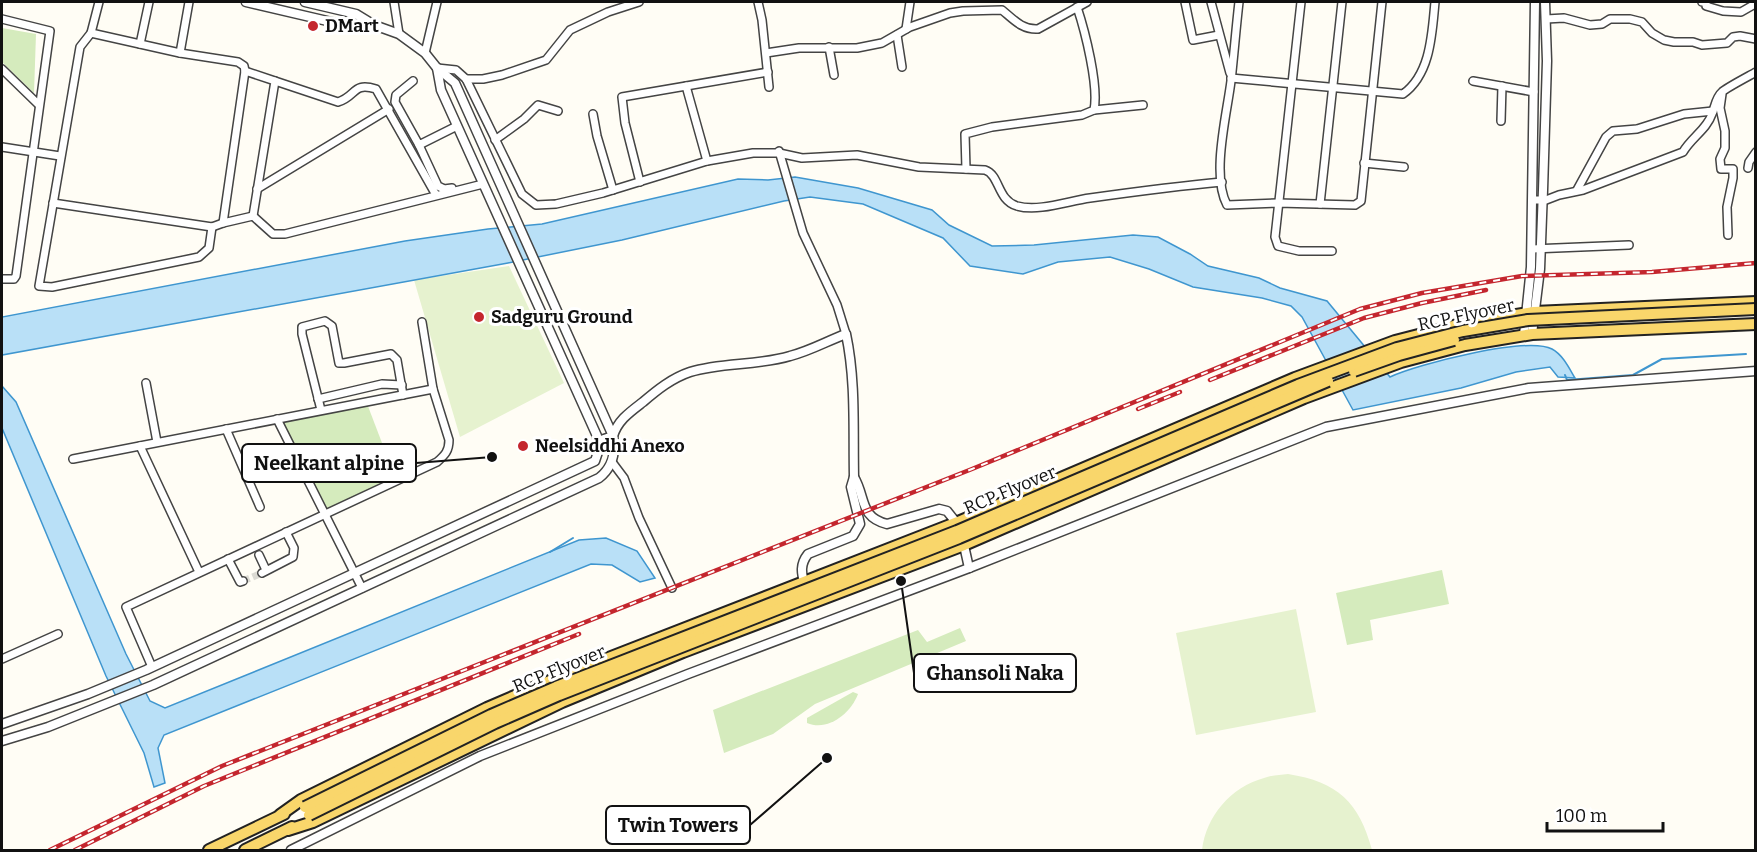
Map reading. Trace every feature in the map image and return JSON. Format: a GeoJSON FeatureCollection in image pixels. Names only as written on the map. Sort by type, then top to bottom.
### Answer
{"type":"FeatureCollection","features":[{"type":"Feature","properties":{"kind":"main road"},"geometry":{"type":"LineString","coordinates":[[209,850],[280,815],[301,800],[487,708],[552,680],[958,522],[1363,351],[1429,331],[1529,312],[1755,302]]}},
{"type":"Feature","properties":{"kind":"main road","name":"RCP Flyover"},"geometry":{"type":"LineString","coordinates":[[307,811],[491,715],[555,687],[957,531],[1298,385],[1386,351],[1463,331],[1528,320],[1755,309]]}},
{"type":"Feature","properties":{"kind":"main road","name":"RCP Flyover"},"geometry":{"type":"LineString","coordinates":[[307,811],[559,695],[959,538],[1368,365],[1454,340],[1527,327],[1755,316]]}},
{"type":"Feature","properties":{"kind":"main road"},"geometry":{"type":"LineString","coordinates":[[246,850],[288,830],[313,822],[562,702],[964,545],[1357,377],[1455,347],[1528,334],[1755,324]]}},
{"type":"Feature","properties":{"kind":"main road"},"geometry":{"type":"LineString","coordinates":[[280,815],[307,811]]}},
{"type":"Feature","properties":{"kind":"main road"},"geometry":{"type":"LineString","coordinates":[[288,830],[307,811]]}},
{"type":"Feature","properties":{"kind":"street"},"geometry":{"type":"LineString","coordinates":[[99,2],[90,33],[80,47],[39,286],[52,287],[199,257],[208,248],[212,227]]}},
{"type":"Feature","properties":{"kind":"street"},"geometry":{"type":"LineString","coordinates":[[140,45],[149,2]]}},
{"type":"Feature","properties":{"kind":"street"},"geometry":{"type":"LineString","coordinates":[[180,53],[189,2]]}},
{"type":"Feature","properties":{"kind":"street"},"geometry":{"type":"LineString","coordinates":[[246,2],[353,27],[374,25]]}},
{"type":"Feature","properties":{"kind":"street"},"geometry":{"type":"LineString","coordinates":[[2,741],[94,710],[153,685],[599,478],[608,471],[612,462],[613,436],[455,83],[437,68],[425,53],[399,34],[374,25],[356,14],[305,2]]}},
{"type":"Feature","properties":{"kind":"street"},"geometry":{"type":"LineString","coordinates":[[394,2],[399,34]]}},
{"type":"Feature","properties":{"kind":"street"},"geometry":{"type":"LineString","coordinates":[[425,53],[437,2]]}},
{"type":"Feature","properties":{"kind":"street"},"geometry":{"type":"LineString","coordinates":[[466,79],[483,79],[502,75],[546,60],[574,28],[608,12],[639,2]]}},
{"type":"Feature","properties":{"kind":"street"},"geometry":{"type":"LineString","coordinates":[[758,2],[769,87]]}},
{"type":"Feature","properties":{"kind":"street"},"geometry":{"type":"LineString","coordinates":[[906,29],[910,2]]}},
{"type":"Feature","properties":{"kind":"street"},"geometry":{"type":"LineString","coordinates":[[766,53],[799,48],[857,48],[882,43],[906,29],[950,13],[963,11],[1002,10],[1020,26],[1030,30],[1038,29],[1087,2]]}},
{"type":"Feature","properties":{"kind":"street"},"geometry":{"type":"LineString","coordinates":[[1185,2],[1193,40],[1219,35]]}},
{"type":"Feature","properties":{"kind":"street"},"geometry":{"type":"LineString","coordinates":[[1211,2],[1231,78]]}},
{"type":"Feature","properties":{"kind":"street"},"geometry":{"type":"LineString","coordinates":[[1239,2],[1220,156],[1222,196],[1227,205],[1278,203],[1355,206],[1360,201],[1382,2]]}},
{"type":"Feature","properties":{"kind":"street"},"geometry":{"type":"LineString","coordinates":[[1300,2],[1275,237],[1278,246],[1299,251],[1332,251]]}},
{"type":"Feature","properties":{"kind":"street"},"geometry":{"type":"LineString","coordinates":[[1320,204],[1342,2]]}},
{"type":"Feature","properties":{"kind":"street"},"geometry":{"type":"LineString","coordinates":[[1231,78],[1402,94],[1416,81],[1422,70],[1431,44],[1435,2]]}},
{"type":"Feature","properties":{"kind":"street"},"geometry":{"type":"LineString","coordinates":[[1535,2],[1533,200],[1536,249]]}},
{"type":"Feature","properties":{"kind":"street"},"geometry":{"type":"LineString","coordinates":[[1528,334],[1543,200],[1545,2]]}},
{"type":"Feature","properties":{"kind":"street"},"geometry":{"type":"LineString","coordinates":[[1702,2],[1706,2],[1706,6],[1740,12],[1755,2]]}},
{"type":"Feature","properties":{"kind":"street"},"geometry":{"type":"LineString","coordinates":[[1077,7],[1086,34],[1092,71],[1094,110]]}},
{"type":"Feature","properties":{"kind":"street"},"geometry":{"type":"LineString","coordinates":[[1546,19],[1564,18],[1590,25],[1602,24],[1610,19],[1629,19],[1642,22],[1652,33],[1664,40],[1693,42],[1702,45],[1727,43],[1740,36],[1755,39]]}},
{"type":"Feature","properties":{"kind":"street"},"geometry":{"type":"LineString","coordinates":[[2,19],[50,31],[16,276],[14,279],[2,279]]}},
{"type":"Feature","properties":{"kind":"street"},"geometry":{"type":"LineString","coordinates":[[90,33],[180,53],[238,62],[244,66],[223,222]]}},
{"type":"Feature","properties":{"kind":"street"},"geometry":{"type":"LineString","coordinates":[[897,35],[902,68]]}},
{"type":"Feature","properties":{"kind":"street"},"geometry":{"type":"LineString","coordinates":[[829,47],[834,75]]}},
{"type":"Feature","properties":{"kind":"street"},"geometry":{"type":"LineString","coordinates":[[437,68],[456,70],[466,79],[522,194],[536,205],[556,204],[613,190],[729,156],[779,151],[802,158],[857,154],[919,167],[980,169],[989,172],[1004,198],[1016,206],[1035,207],[1222,182]]}},
{"type":"Feature","properties":{"kind":"street"},"geometry":{"type":"LineString","coordinates":[[2,724],[88,694],[149,669],[591,464],[597,457],[598,441],[441,90],[437,68]]}},
{"type":"Feature","properties":{"kind":"street"},"geometry":{"type":"LineString","coordinates":[[2,69],[39,105]]}},
{"type":"Feature","properties":{"kind":"street"},"geometry":{"type":"LineString","coordinates":[[245,71],[338,102],[351,96],[355,88],[361,86],[376,88],[436,195]]}},
{"type":"Feature","properties":{"kind":"street"},"geometry":{"type":"LineString","coordinates":[[640,182],[625,123],[622,97],[768,72]]}},
{"type":"Feature","properties":{"kind":"street"},"geometry":{"type":"LineString","coordinates":[[1533,200],[1543,200],[1601,184],[1683,152],[1689,141],[1702,130],[1722,92],[1755,72]]}},
{"type":"Feature","properties":{"kind":"street"},"geometry":{"type":"LineString","coordinates":[[1534,77],[1546,77]]}},
{"type":"Feature","properties":{"kind":"street"},"geometry":{"type":"LineString","coordinates":[[253,216],[275,81]]}},
{"type":"Feature","properties":{"kind":"street"},"geometry":{"type":"LineString","coordinates":[[413,81],[396,95],[395,102],[438,186],[447,189],[460,186]]}},
{"type":"Feature","properties":{"kind":"street"},"geometry":{"type":"LineString","coordinates":[[1473,81],[1534,92]]}},
{"type":"Feature","properties":{"kind":"street"},"geometry":{"type":"LineString","coordinates":[[687,86],[707,161]]}},
{"type":"Feature","properties":{"kind":"street"},"geometry":{"type":"LineString","coordinates":[[1501,121],[1502,86]]}},
{"type":"Feature","properties":{"kind":"street"},"geometry":{"type":"LineString","coordinates":[[1722,92],[1720,108],[1725,131],[1725,148],[1720,159],[1721,169],[1733,169],[1727,207],[1728,235]]}},
{"type":"Feature","properties":{"kind":"street"},"geometry":{"type":"LineString","coordinates":[[495,140],[524,119],[538,105],[558,111]]}},
{"type":"Feature","properties":{"kind":"street"},"geometry":{"type":"LineString","coordinates":[[966,169],[965,134],[992,127],[1082,115],[1094,110],[1143,105]]}},
{"type":"Feature","properties":{"kind":"street"},"geometry":{"type":"LineString","coordinates":[[257,189],[388,109]]}},
{"type":"Feature","properties":{"kind":"street"},"geometry":{"type":"LineString","coordinates":[[1577,190],[1606,137],[1613,131],[1637,129],[1684,114],[1713,111]]}},
{"type":"Feature","properties":{"kind":"street"},"geometry":{"type":"LineString","coordinates":[[593,114],[613,190]]}},
{"type":"Feature","properties":{"kind":"street"},"geometry":{"type":"LineString","coordinates":[[419,146],[457,126]]}},
{"type":"Feature","properties":{"kind":"street"},"geometry":{"type":"LineString","coordinates":[[2,147],[60,156]]}},
{"type":"Feature","properties":{"kind":"street"},"geometry":{"type":"LineString","coordinates":[[779,151],[803,233],[837,305],[846,334],[853,379],[854,477],[851,487],[860,524],[853,536],[808,554],[803,560],[804,582],[812,603]]}},
{"type":"Feature","properties":{"kind":"street"},"geometry":{"type":"LineString","coordinates":[[1748,168],[1755,152]]}},
{"type":"Feature","properties":{"kind":"street"},"geometry":{"type":"LineString","coordinates":[[1364,163],[1404,167]]}},
{"type":"Feature","properties":{"kind":"street"},"geometry":{"type":"LineString","coordinates":[[253,216],[273,234],[285,234],[483,184]]}},
{"type":"Feature","properties":{"kind":"street"},"geometry":{"type":"LineString","coordinates":[[490,200],[505,195]]}},
{"type":"Feature","properties":{"kind":"street"},"geometry":{"type":"LineString","coordinates":[[53,202],[212,227],[223,222],[253,216]]}},
{"type":"Feature","properties":{"kind":"street"},"geometry":{"type":"LineString","coordinates":[[1536,249],[1629,245]]}},
{"type":"Feature","properties":{"kind":"street"},"geometry":{"type":"LineString","coordinates":[[321,410],[302,327],[325,321],[332,326],[339,363],[391,354],[397,360],[404,395]]}},
{"type":"Feature","properties":{"kind":"street"},"geometry":{"type":"LineString","coordinates":[[149,669],[126,607],[437,462],[446,454],[449,440],[433,389],[422,322]]}},
{"type":"Feature","properties":{"kind":"street"},"geometry":{"type":"LineString","coordinates":[[598,441],[613,436],[619,421],[670,381],[705,368],[769,361],[791,356],[846,334]]}},
{"type":"Feature","properties":{"kind":"street"},"geometry":{"type":"LineString","coordinates":[[291,850],[480,756],[1326,428],[1529,388],[1755,371]]}},
{"type":"Feature","properties":{"kind":"street"},"geometry":{"type":"LineString","coordinates":[[146,383],[157,442]]}},
{"type":"Feature","properties":{"kind":"street"},"geometry":{"type":"LineString","coordinates":[[318,399],[382,384],[402,385]]}},
{"type":"Feature","properties":{"kind":"street"},"geometry":{"type":"LineString","coordinates":[[73,459],[433,389]]}},
{"type":"Feature","properties":{"kind":"street"},"geometry":{"type":"LineString","coordinates":[[278,419],[362,588]]}},
{"type":"Feature","properties":{"kind":"street"},"geometry":{"type":"LineString","coordinates":[[226,429],[260,507]]}},
{"type":"Feature","properties":{"kind":"street"},"geometry":{"type":"LineString","coordinates":[[140,446],[200,572]]}},
{"type":"Feature","properties":{"kind":"street"},"geometry":{"type":"LineString","coordinates":[[612,462],[624,478],[639,518],[672,588]]}},
{"type":"Feature","properties":{"kind":"street"},"geometry":{"type":"LineString","coordinates":[[854,477],[867,512],[879,522],[887,524],[939,509],[948,511],[958,522],[969,568]]}},
{"type":"Feature","properties":{"kind":"street"},"geometry":{"type":"LineString","coordinates":[[259,555],[264,572],[292,557],[294,548],[286,532]]}},
{"type":"Feature","properties":{"kind":"street"},"geometry":{"type":"LineString","coordinates":[[228,559],[240,582],[243,581]]}},
{"type":"Feature","properties":{"kind":"street"},"geometry":{"type":"LineString","coordinates":[[2,658],[58,634]]}},
{"type":"Feature","properties":{"kind":"green space"},"geometry":{"type":"Polygon","coordinates":[[[2,28],[36,34],[34,93],[2,62],[2,28]]]}},
{"type":"Feature","properties":{"kind":"green space","name":"Sadguru Ground"},"geometry":{"type":"Polygon","coordinates":[[[509,266],[564,383],[460,437],[414,280],[509,266]]]}},
{"type":"Feature","properties":{"kind":"green space"},"geometry":{"type":"Polygon","coordinates":[[[366,401],[395,477],[326,509],[281,418],[366,401]]]}},
{"type":"Feature","properties":{"kind":"green space"},"geometry":{"type":"Polygon","coordinates":[[[1442,570],[1449,604],[1370,620],[1373,640],[1347,645],[1336,593],[1442,570]]]}},
{"type":"Feature","properties":{"kind":"green space"},"geometry":{"type":"Polygon","coordinates":[[[1296,609],[1316,712],[1196,735],[1176,633],[1296,609]]]}},
{"type":"Feature","properties":{"kind":"green space"},"geometry":{"type":"Polygon","coordinates":[[[960,628],[966,641],[815,704],[773,734],[724,753],[713,710],[918,630],[927,642],[960,628]]]}},
{"type":"Feature","properties":{"kind":"green space"},"geometry":{"type":"Polygon","coordinates":[[[853,692],[858,694],[855,701],[838,719],[823,725],[807,723],[807,718],[853,692]]]}},
{"type":"Feature","properties":{"kind":"green space"},"geometry":{"type":"Polygon","coordinates":[[[1288,774],[1320,782],[1344,797],[1360,819],[1372,850],[1202,850],[1209,826],[1222,805],[1231,796],[1252,782],[1270,776],[1288,774]]]}},
{"type":"Feature","properties":{"kind":"water"},"geometry":{"type":"Polygon","coordinates":[[[795,177],[858,188],[932,210],[949,225],[992,246],[1034,245],[1133,235],[1158,237],[1208,266],[1259,278],[1280,288],[1327,301],[1390,377],[1424,365],[1472,353],[1520,346],[1539,346],[1552,349],[1559,355],[1575,378],[1558,377],[1550,367],[1516,372],[1461,388],[1353,410],[1302,317],[1291,306],[1262,298],[1193,287],[1149,269],[1110,257],[1058,262],[1023,274],[970,266],[943,238],[863,204],[810,197],[784,201],[622,240],[508,263],[2,355],[2,317],[405,241],[542,224],[738,179],[768,180],[795,177]]]}},
{"type":"Feature","properties":{"kind":"water"},"geometry":{"type":"Polygon","coordinates":[[[2,386],[16,402],[126,654],[150,701],[165,708],[579,540],[606,538],[637,551],[655,578],[640,582],[612,565],[591,564],[164,735],[158,748],[165,783],[154,787],[144,753],[106,676],[2,428],[2,386]]]}},
{"type":"Feature","properties":{"kind":"waterway"},"geometry":{"type":"LineString","coordinates":[[1565,375],[1567,380],[1633,375],[1662,359],[1746,354]]}},
{"type":"Feature","properties":{"kind":"waterway"},"geometry":{"type":"LineString","coordinates":[[550,552],[573,538]]}},
{"type":"Feature","properties":{"kind":"tunnel"},"geometry":{"type":"LineString","coordinates":[[243,581],[262,573]]}},
{"type":"Feature","properties":{"kind":"railway"},"geometry":{"type":"LineString","coordinates":[[50,850],[222,766],[972,469],[1360,309],[1422,293],[1522,276],[1652,272],[1756,263]]}},
{"type":"Feature","properties":{"kind":"railway"},"geometry":{"type":"LineString","coordinates":[[1210,380],[1364,318],[1486,290]]}},
{"type":"Feature","properties":{"kind":"railway"},"geometry":{"type":"LineString","coordinates":[[1138,409],[1180,392]]}},
{"type":"Feature","properties":{"kind":"railway"},"geometry":{"type":"LineString","coordinates":[[75,850],[204,786],[579,634]]}},
{"type":"Feature","properties":{"kind":"place","name":"DMart"},"geometry":{"type":"Point","coordinates":[313,26]}},
{"type":"Feature","properties":{"kind":"place","name":"Sadguru Ground"},"geometry":{"type":"Point","coordinates":[479,317]}},
{"type":"Feature","properties":{"kind":"place","name":"Neelsiddhi Anexo"},"geometry":{"type":"Point","coordinates":[523,446]}},
{"type":"Feature","properties":{"kind":"place","name":"Neelkant alpine"},"geometry":{"type":"Point","coordinates":[492,457]}},
{"type":"Feature","properties":{"kind":"place","name":"Ghansoli Naka"},"geometry":{"type":"Point","coordinates":[901,581]}},
{"type":"Feature","properties":{"kind":"place","name":"Twin Towers"},"geometry":{"type":"Point","coordinates":[827,758]}}]}
